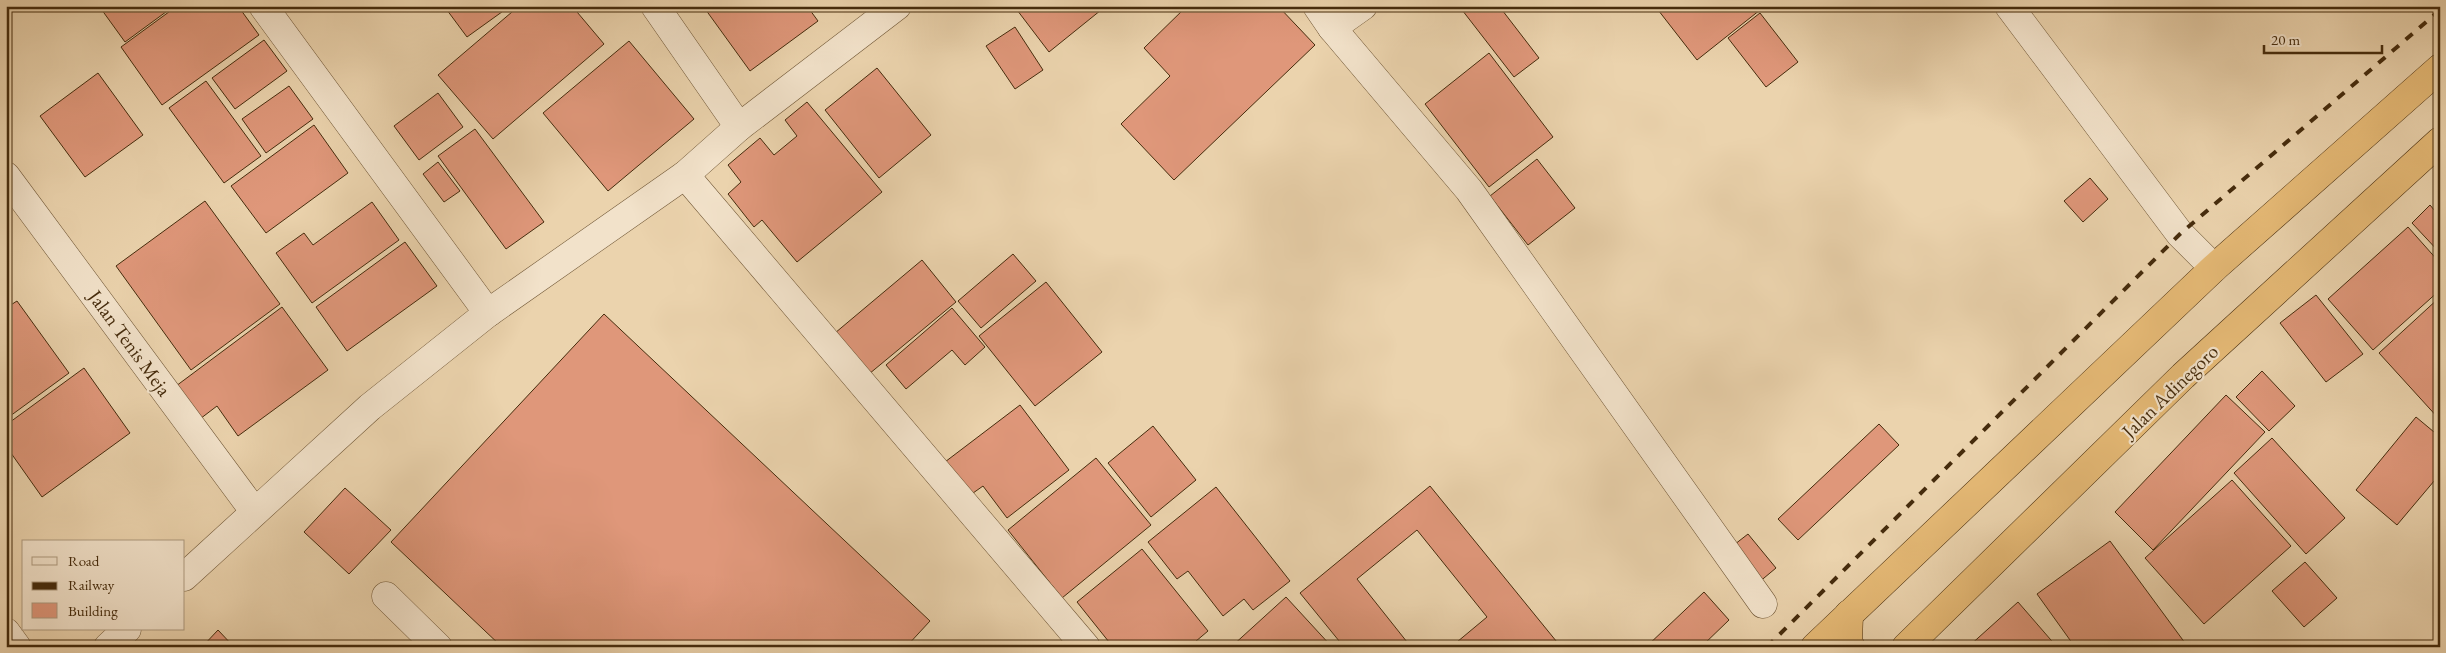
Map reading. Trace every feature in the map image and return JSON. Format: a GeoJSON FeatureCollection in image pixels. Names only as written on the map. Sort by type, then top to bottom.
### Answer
{"type":"FeatureCollection","features":[{"type":"Feature","properties":{"kind":"highway"},"geometry":{"type":"LineString","coordinates":[[1815,647],[2214,268],[2440,68]]}},
{"type":"Feature","properties":{"kind":"highway","name":"Jalan Adinegoro"},"geometry":{"type":"LineString","coordinates":[[1906,647],[2184,376],[2439,145]]}},
{"type":"Feature","properties":{"kind":"highway"},"geometry":{"type":"LineString","coordinates":[[1849,614],[1848,643],[1851,647]]}},
{"type":"Feature","properties":{"kind":"street"},"geometry":{"type":"LineString","coordinates":[[263,6],[488,313]]}},
{"type":"Feature","properties":{"kind":"street"},"geometry":{"type":"LineString","coordinates":[[655,6],[739,126]]}},
{"type":"Feature","properties":{"kind":"street"},"geometry":{"type":"LineString","coordinates":[[185,576],[370,407],[488,313],[685,175],[739,126],[897,6]]}},
{"type":"Feature","properties":{"kind":"street"},"geometry":{"type":"LineString","coordinates":[[1317,6],[1332,28],[1469,190],[1763,604]]}},
{"type":"Feature","properties":{"kind":"street"},"geometry":{"type":"LineString","coordinates":[[1332,28],[1363,6]]}},
{"type":"Feature","properties":{"kind":"street"},"geometry":{"type":"LineString","coordinates":[[2009,6],[2180,234],[2214,268]]}},
{"type":"Feature","properties":{"kind":"street"},"geometry":{"type":"LineString","coordinates":[[685,175],[1086,647]]}},
{"type":"Feature","properties":{"kind":"street","name":"Jalan Tenis Meja"},"geometry":{"type":"LineString","coordinates":[[6,176],[254,511]]}},
{"type":"Feature","properties":{"kind":"street"},"geometry":{"type":"LineString","coordinates":[[386,596],[438,647]]}},
{"type":"Feature","properties":{"kind":"street"},"geometry":{"type":"LineString","coordinates":[[108,647],[126,630]]}},
{"type":"Feature","properties":{"kind":"street"},"geometry":{"type":"LineString","coordinates":[[6,632],[17,647]]}},
{"type":"Feature","properties":{"kind":"building"},"geometry":{"type":"Polygon","coordinates":[[[99,6],[174,6],[125,42],[99,6]]]}},
{"type":"Feature","properties":{"kind":"building"},"geometry":{"type":"Polygon","coordinates":[[[177,6],[238,6],[259,35],[162,105],[121,47],[177,6]]]}},
{"type":"Feature","properties":{"kind":"building"},"geometry":{"type":"Polygon","coordinates":[[[444,6],[504,6],[506,9],[467,37],[444,6]]]}},
{"type":"Feature","properties":{"kind":"building"},"geometry":{"type":"Polygon","coordinates":[[[519,6],[572,6],[604,44],[493,139],[438,75],[519,6]]]}},
{"type":"Feature","properties":{"kind":"building"},"geometry":{"type":"Polygon","coordinates":[[[703,6],[807,6],[818,21],[750,71],[703,6]]]}},
{"type":"Feature","properties":{"kind":"building"},"geometry":{"type":"Polygon","coordinates":[[[1014,6],[1106,6],[1049,52],[1014,6]]]}},
{"type":"Feature","properties":{"kind":"building"},"geometry":{"type":"Polygon","coordinates":[[[1187,6],[1278,6],[1315,45],[1174,180],[1121,124],[1170,76],[1144,48],[1187,6]]]}},
{"type":"Feature","properties":{"kind":"building"},"geometry":{"type":"Polygon","coordinates":[[[1459,6],[1499,6],[1539,58],[1514,77],[1459,6]]]}},
{"type":"Feature","properties":{"kind":"building"},"geometry":{"type":"Polygon","coordinates":[[[1655,6],[1765,6],[1697,60],[1655,6]]]}},
{"type":"Feature","properties":{"kind":"building"},"geometry":{"type":"Polygon","coordinates":[[[1760,13],[1798,62],[1766,87],[1728,38],[1760,13]]]}},
{"type":"Feature","properties":{"kind":"building"},"geometry":{"type":"Polygon","coordinates":[[[1015,27],[1043,70],[1015,89],[986,46],[1015,27]]]}},
{"type":"Feature","properties":{"kind":"building"},"geometry":{"type":"Polygon","coordinates":[[[264,40],[287,71],[235,109],[212,78],[264,40]]]}},
{"type":"Feature","properties":{"kind":"building"},"geometry":{"type":"Polygon","coordinates":[[[629,41],[694,119],[608,191],[543,113],[629,41]]]}},
{"type":"Feature","properties":{"kind":"building"},"geometry":{"type":"Polygon","coordinates":[[[1489,53],[1553,137],[1489,187],[1425,104],[1489,53]]]}},
{"type":"Feature","properties":{"kind":"building"},"geometry":{"type":"Polygon","coordinates":[[[877,68],[931,135],[879,178],[825,110],[877,68]]]}},
{"type":"Feature","properties":{"kind":"building"},"geometry":{"type":"Polygon","coordinates":[[[98,73],[143,135],[85,177],[40,116],[98,73]]]}},
{"type":"Feature","properties":{"kind":"building"},"geometry":{"type":"Polygon","coordinates":[[[206,81],[261,156],[224,183],[169,108],[206,81]]]}},
{"type":"Feature","properties":{"kind":"building"},"geometry":{"type":"Polygon","coordinates":[[[289,86],[313,119],[266,153],[242,119],[289,86]]]}},
{"type":"Feature","properties":{"kind":"building"},"geometry":{"type":"Polygon","coordinates":[[[438,93],[463,127],[419,160],[394,126],[438,93]]]}},
{"type":"Feature","properties":{"kind":"building"},"geometry":{"type":"Polygon","coordinates":[[[807,102],[882,192],[797,262],[762,220],[754,227],[728,194],[741,182],[728,165],[760,138],[774,155],[797,136],[785,120],[807,102]]]}},
{"type":"Feature","properties":{"kind":"building"},"geometry":{"type":"Polygon","coordinates":[[[314,125],[348,173],[266,233],[231,186],[314,125]]]}},
{"type":"Feature","properties":{"kind":"building"},"geometry":{"type":"Polygon","coordinates":[[[475,129],[544,222],[506,249],[438,156],[475,129]]]}},
{"type":"Feature","properties":{"kind":"building"},"geometry":{"type":"Polygon","coordinates":[[[1537,159],[1575,208],[1528,245],[1490,196],[1537,159]]]}},
{"type":"Feature","properties":{"kind":"building"},"geometry":{"type":"Polygon","coordinates":[[[438,162],[460,191],[444,202],[423,174],[438,162]]]}},
{"type":"Feature","properties":{"kind":"building"},"geometry":{"type":"Polygon","coordinates":[[[2090,178],[2108,199],[2083,222],[2064,201],[2090,178]]]}},
{"type":"Feature","properties":{"kind":"building"},"geometry":{"type":"Polygon","coordinates":[[[205,201],[280,304],[191,370],[116,266],[205,201]]]}},
{"type":"Feature","properties":{"kind":"building"},"geometry":{"type":"Polygon","coordinates":[[[372,202],[399,240],[312,303],[276,253],[304,233],[313,245],[372,202]]]}},
{"type":"Feature","properties":{"kind":"building"},"geometry":{"type":"Polygon","coordinates":[[[2430,205],[2440,217],[2440,253],[2412,223],[2430,205]]]}},
{"type":"Feature","properties":{"kind":"building"},"geometry":{"type":"Polygon","coordinates":[[[2408,227],[2440,263],[2440,290],[2373,350],[2328,299],[2408,227]]]}},
{"type":"Feature","properties":{"kind":"building"},"geometry":{"type":"Polygon","coordinates":[[[405,242],[437,286],[347,351],[316,307],[405,242]]]}},
{"type":"Feature","properties":{"kind":"building"},"geometry":{"type":"Polygon","coordinates":[[[1013,254],[1036,281],[981,328],[958,301],[1013,254]]]}},
{"type":"Feature","properties":{"kind":"building"},"geometry":{"type":"Polygon","coordinates":[[[922,260],[956,302],[869,374],[835,333],[922,260]]]}},
{"type":"Feature","properties":{"kind":"building"},"geometry":{"type":"Polygon","coordinates":[[[1046,282],[1102,352],[1035,406],[979,336],[1046,282]]]}},
{"type":"Feature","properties":{"kind":"building"},"geometry":{"type":"Polygon","coordinates":[[[2316,295],[2363,354],[2326,382],[2280,323],[2316,295]]]}},
{"type":"Feature","properties":{"kind":"building"},"geometry":{"type":"Polygon","coordinates":[[[2440,297],[2440,420],[2379,353],[2440,297]]]}},
{"type":"Feature","properties":{"kind":"building"},"geometry":{"type":"Polygon","coordinates":[[[17,301],[69,373],[6,419],[6,308],[17,301]]]}},
{"type":"Feature","properties":{"kind":"building"},"geometry":{"type":"Polygon","coordinates":[[[282,307],[328,370],[238,436],[217,406],[196,422],[172,389],[282,307]]]}},
{"type":"Feature","properties":{"kind":"building"},"geometry":{"type":"Polygon","coordinates":[[[952,308],[985,347],[965,365],[952,350],[906,389],[886,365],[952,308]]]}},
{"type":"Feature","properties":{"kind":"building"},"geometry":{"type":"Polygon","coordinates":[[[604,314],[930,621],[906,647],[502,647],[391,542],[604,314]]]}},
{"type":"Feature","properties":{"kind":"building"},"geometry":{"type":"Polygon","coordinates":[[[84,368],[130,433],[42,497],[6,446],[6,425],[84,368]]]}},
{"type":"Feature","properties":{"kind":"building"},"geometry":{"type":"Polygon","coordinates":[[[2262,371],[2295,406],[2269,431],[2236,397],[2262,371]]]}},
{"type":"Feature","properties":{"kind":"building"},"geometry":{"type":"Polygon","coordinates":[[[2226,395],[2265,432],[2153,550],[2115,512],[2226,395]]]}},
{"type":"Feature","properties":{"kind":"building"},"geometry":{"type":"Polygon","coordinates":[[[1020,405],[1069,470],[1007,518],[983,486],[966,498],[941,465],[1020,405]]]}},
{"type":"Feature","properties":{"kind":"building"},"geometry":{"type":"Polygon","coordinates":[[[2416,417],[2440,437],[2440,474],[2397,525],[2356,490],[2416,417]]]}},
{"type":"Feature","properties":{"kind":"building"},"geometry":{"type":"Polygon","coordinates":[[[1879,424],[1899,445],[1798,540],[1778,519],[1879,424]]]}},
{"type":"Feature","properties":{"kind":"building"},"geometry":{"type":"Polygon","coordinates":[[[1153,426],[1196,480],[1151,517],[1108,463],[1153,426]]]}},
{"type":"Feature","properties":{"kind":"building"},"geometry":{"type":"Polygon","coordinates":[[[2272,438],[2345,518],[2306,554],[2234,473],[2272,438]]]}},
{"type":"Feature","properties":{"kind":"building"},"geometry":{"type":"Polygon","coordinates":[[[1096,458],[1151,525],[1062,598],[1008,530],[1096,458]]]}},
{"type":"Feature","properties":{"kind":"building"},"geometry":{"type":"Polygon","coordinates":[[[2232,480],[2291,546],[2204,624],[2145,558],[2232,480]]]}},
{"type":"Feature","properties":{"kind":"building"},"geometry":{"type":"Polygon","coordinates":[[[1430,486],[1561,647],[1451,647],[1487,617],[1417,530],[1357,579],[1411,647],[1344,647],[1300,593],[1430,486]]]}},
{"type":"Feature","properties":{"kind":"building"},"geometry":{"type":"Polygon","coordinates":[[[1216,487],[1290,581],[1253,610],[1244,599],[1223,616],[1188,571],[1177,579],[1148,542],[1216,487]]]}},
{"type":"Feature","properties":{"kind":"building"},"geometry":{"type":"Polygon","coordinates":[[[345,488],[391,530],[349,574],[304,532],[345,488]]]}},
{"type":"Feature","properties":{"kind":"building"},"geometry":{"type":"Polygon","coordinates":[[[1748,534],[1776,568],[1758,583],[1730,548],[1748,534]]]}},
{"type":"Feature","properties":{"kind":"building"},"geometry":{"type":"Polygon","coordinates":[[[2110,541],[2188,647],[2075,647],[2037,594],[2110,541]]]}},
{"type":"Feature","properties":{"kind":"building"},"geometry":{"type":"Polygon","coordinates":[[[1142,549],[1208,631],[1189,647],[1113,647],[1077,602],[1142,549]]]}},
{"type":"Feature","properties":{"kind":"building"},"geometry":{"type":"Polygon","coordinates":[[[2305,562],[2337,598],[2304,627],[2272,591],[2305,562]]]}},
{"type":"Feature","properties":{"kind":"building"},"geometry":{"type":"Polygon","coordinates":[[[1704,592],[1729,620],[1701,647],[1646,647],[1704,592]]]}},
{"type":"Feature","properties":{"kind":"building"},"geometry":{"type":"Polygon","coordinates":[[[1286,597],[1332,647],[1231,647],[1286,597]]]}},
{"type":"Feature","properties":{"kind":"building"},"geometry":{"type":"Polygon","coordinates":[[[2018,602],[2057,647],[1968,647],[2018,602]]]}},
{"type":"Feature","properties":{"kind":"building"},"geometry":{"type":"Polygon","coordinates":[[[218,630],[234,647],[202,647],[218,630]]]}},
{"type":"Feature","properties":{"kind":"railway"},"geometry":{"type":"LineString","coordinates":[[1767,647],[2180,234],[2440,10]]}}]}
